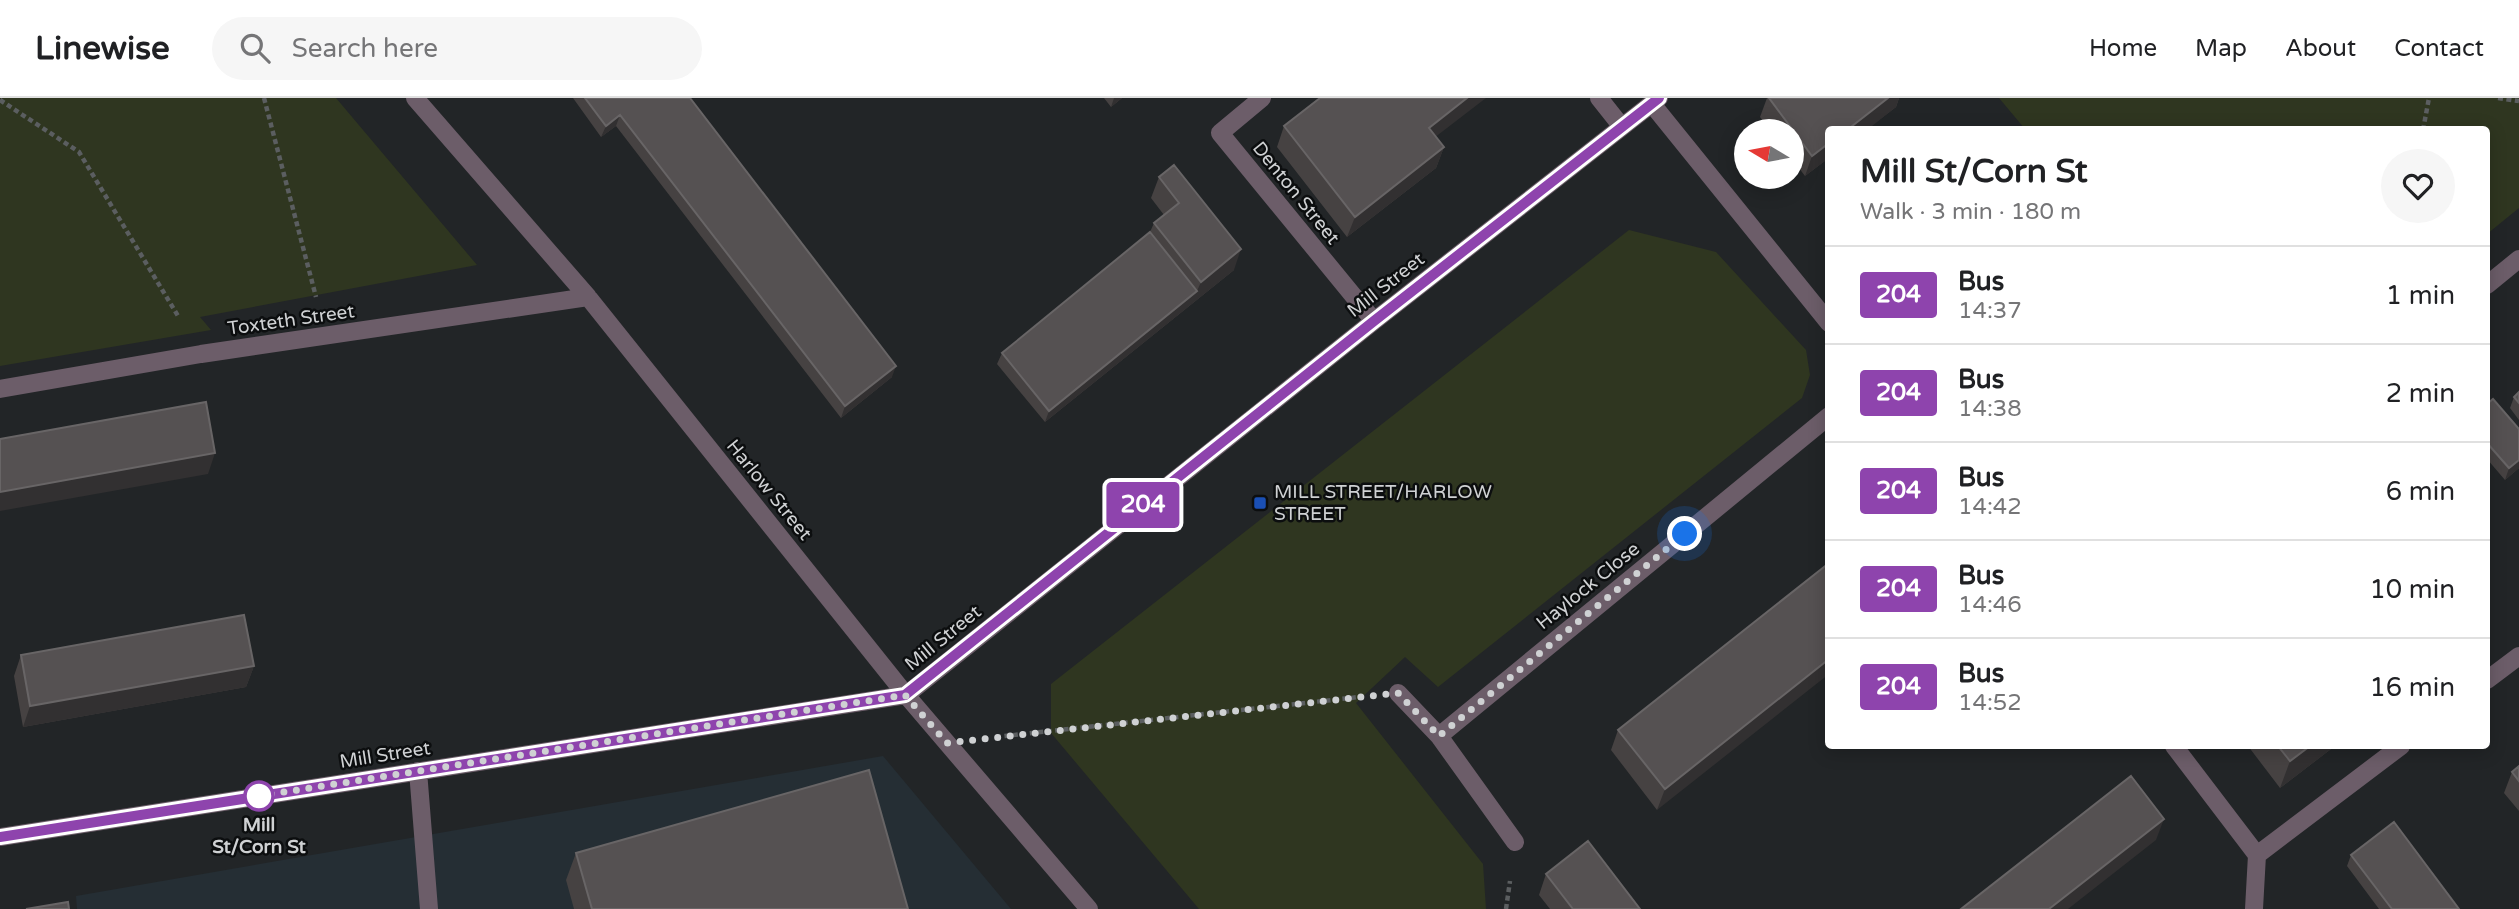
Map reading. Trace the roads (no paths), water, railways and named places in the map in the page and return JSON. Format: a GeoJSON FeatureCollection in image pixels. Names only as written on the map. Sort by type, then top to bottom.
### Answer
{"type":"FeatureCollection","features":[{"type":"Feature","properties":{"kind":"street","name":"Harlow Street"},"geometry":{"type":"LineString","coordinates":[[415,98],[588,297],[905,695],[1089,909]]}},
{"type":"Feature","properties":{"kind":"street","name":"Denton Street"},"geometry":{"type":"LineString","coordinates":[[1262,98],[1220,133],[1374,321]]}},
{"type":"Feature","properties":{"kind":"street"},"geometry":{"type":"LineString","coordinates":[[1599,98],[1622,127]]}},
{"type":"Feature","properties":{"kind":"street","name":"Mill Street"},"geometry":{"type":"LineString","coordinates":[[0,837],[905,695],[1374,321],[1656,101]]}},
{"type":"Feature","properties":{"kind":"street"},"geometry":{"type":"LineString","coordinates":[[1656,101],[1825,318]]}},
{"type":"Feature","properties":{"kind":"street"},"geometry":{"type":"LineString","coordinates":[[2490,283],[2519,259]]}},
{"type":"Feature","properties":{"kind":"street","name":"Toxteth Street"},"geometry":{"type":"LineString","coordinates":[[0,389],[201,354],[588,297]]}},
{"type":"Feature","properties":{"kind":"street","name":"Haylock Close"},"geometry":{"type":"LineString","coordinates":[[1439,736],[1825,419]]}},
{"type":"Feature","properties":{"kind":"street"},"geometry":{"type":"LineString","coordinates":[[2490,678],[2519,656]]}},
{"type":"Feature","properties":{"kind":"street"},"geometry":{"type":"LineString","coordinates":[[1398,693],[1439,736],[1515,842]]}},
{"type":"Feature","properties":{"kind":"street"},"geometry":{"type":"LineString","coordinates":[[2176,749],[2257,855],[2254,909]]}},
{"type":"Feature","properties":{"kind":"street"},"geometry":{"type":"LineString","coordinates":[[2257,855],[2397,749]]}},
{"type":"Feature","properties":{"kind":"street"},"geometry":{"type":"LineString","coordinates":[[418,771],[429,909]]}},
{"type":"Feature","properties":{"kind":"place","name":"MILL STREET/HARLOW STREET"},"geometry":{"type":"Point","coordinates":[1260,503]}},
{"type":"Feature","properties":{"kind":"place","name":"Mill St/Corn St"},"geometry":{"type":"Point","coordinates":[259,796]}}]}
